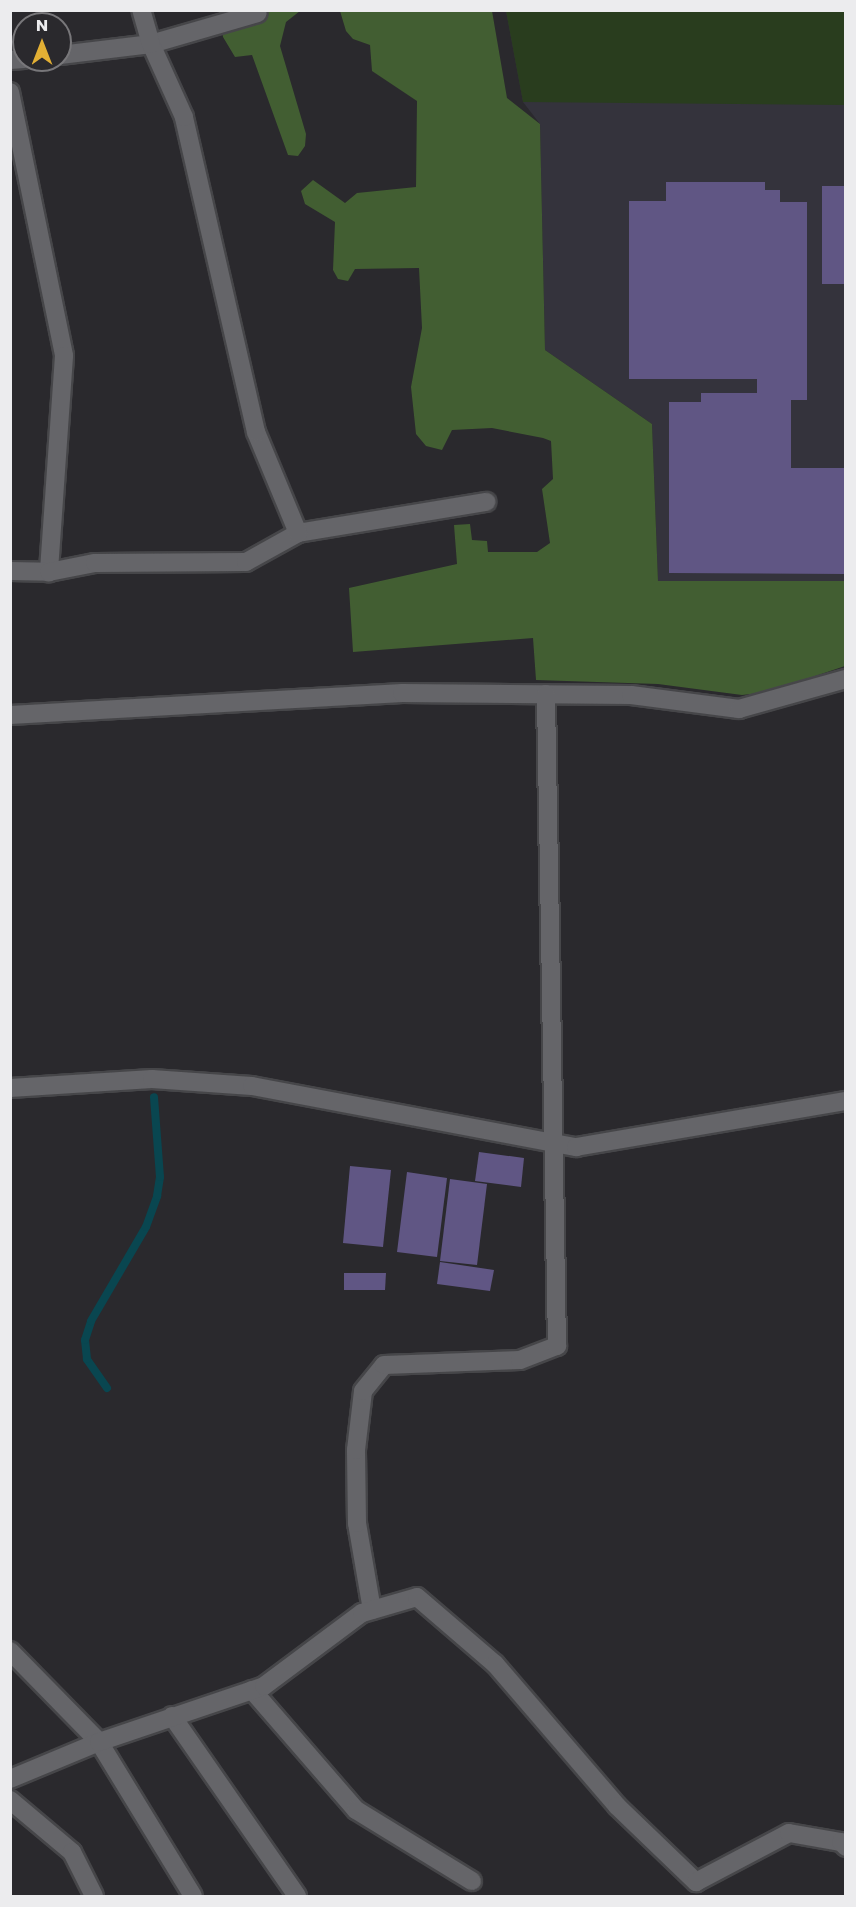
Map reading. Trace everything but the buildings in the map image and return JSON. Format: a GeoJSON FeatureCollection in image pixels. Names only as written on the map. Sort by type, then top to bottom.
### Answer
{"type":"FeatureCollection","features":[{"type":"Feature","properties":{"kind":"street"},"geometry":{"type":"LineString","coordinates":[[141,10],[151,44],[184,117],[256,432],[298,533]]}},
{"type":"Feature","properties":{"kind":"street"},"geometry":{"type":"LineString","coordinates":[[72,54],[151,44],[258,13]]}},
{"type":"Feature","properties":{"kind":"street"},"geometry":{"type":"LineString","coordinates":[[10,92],[64,356],[49,572]]}},
{"type":"Feature","properties":{"kind":"street"},"geometry":{"type":"LineString","coordinates":[[10,571],[49,572],[94,563],[246,562],[298,533],[486,502]]}},
{"type":"Feature","properties":{"kind":"street"},"geometry":{"type":"LineString","coordinates":[[10,715],[402,693],[631,695],[739,709],[846,679]]}},
{"type":"Feature","properties":{"kind":"street"},"geometry":{"type":"LineString","coordinates":[[372,1610],[357,1523],[356,1450],[363,1391],[384,1365],[520,1360],[557,1346],[546,694]]}},
{"type":"Feature","properties":{"kind":"street"},"geometry":{"type":"LineString","coordinates":[[10,1088],[152,1079],[252,1086],[576,1147],[846,1101]]}},
{"type":"Feature","properties":{"kind":"street"},"geometry":{"type":"LineString","coordinates":[[10,1779],[99,1742],[264,1686],[362,1613],[417,1597],[495,1664],[617,1806],[696,1882],[789,1833],[841,1842],[846,1847]]}},
{"type":"Feature","properties":{"kind":"street"},"geometry":{"type":"LineString","coordinates":[[10,1651],[99,1742],[193,1896]]}},
{"type":"Feature","properties":{"kind":"street"},"geometry":{"type":"LineString","coordinates":[[252,1690],[356,1810],[472,1881]]}},
{"type":"Feature","properties":{"kind":"street"},"geometry":{"type":"LineString","coordinates":[[172,1716],[297,1896]]}},
{"type":"Feature","properties":{"kind":"street"},"geometry":{"type":"LineString","coordinates":[[10,1800],[72,1852],[94,1896]]}},
{"type":"Feature","properties":{"kind":"shaded area"},"geometry":{"type":"Polygon","coordinates":[[[506,11],[845,11],[845,581],[658,581],[652,424],[545,350],[540,124],[523,102],[506,11]]]}},
{"type":"Feature","properties":{"kind":"green space"},"geometry":{"type":"Polygon","coordinates":[[[219,11],[300,11],[286,22],[280,46],[306,134],[305,146],[298,156],[288,155],[252,55],[235,57],[223,37],[219,11]]]}},
{"type":"Feature","properties":{"kind":"green space"},"geometry":{"type":"Polygon","coordinates":[[[340,11],[492,11],[507,98],[540,124],[545,350],[652,424],[658,581],[845,581],[845,666],[768,692],[742,695],[658,684],[536,680],[533,638],[353,652],[349,588],[457,564],[454,525],[470,524],[472,540],[487,541],[488,552],[537,552],[550,543],[542,489],[553,479],[551,441],[543,438],[492,428],[452,430],[442,450],[426,446],[416,434],[411,387],[422,328],[419,268],[355,269],[348,281],[338,279],[333,270],[335,222],[305,204],[301,191],[313,180],[345,203],[357,193],[416,187],[417,101],[372,71],[370,45],[353,39],[346,31],[340,11]]]}},
{"type":"Feature","properties":{"kind":"green space"},"geometry":{"type":"Polygon","coordinates":[[[506,11],[845,11],[845,105],[523,102],[506,11]]]}},
{"type":"Feature","properties":{"kind":"waterway"},"geometry":{"type":"LineString","coordinates":[[107,1388],[87,1359],[85,1340],[91,1321],[146,1227],[157,1196],[160,1177],[154,1097]]}}]}
